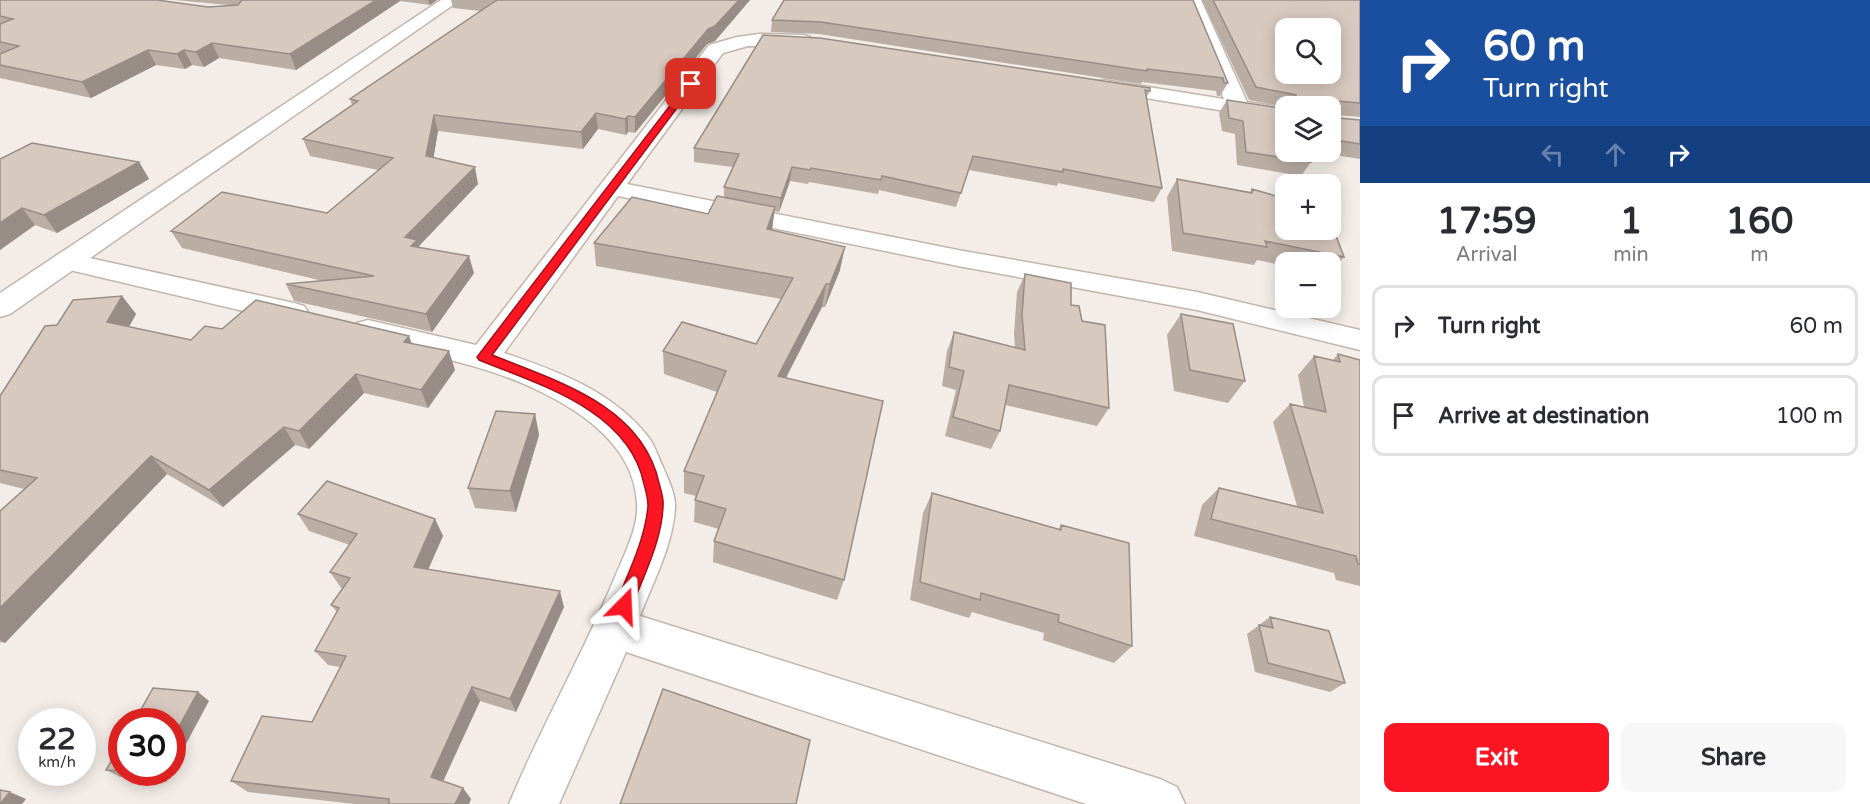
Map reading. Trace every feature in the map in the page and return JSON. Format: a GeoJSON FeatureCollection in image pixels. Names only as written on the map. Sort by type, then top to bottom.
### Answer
{"type":"FeatureCollection","features":[{"type":"Feature","properties":{"kind":"street"},"geometry":{"type":"LineString","coordinates":[[0,307],[452,0]]}},
{"type":"Feature","properties":{"kind":"street"},"geometry":{"type":"LineString","coordinates":[[1193,0],[1238,107]]}},
{"type":"Feature","properties":{"kind":"street"},"geometry":{"type":"LineString","coordinates":[[484,357],[716,49],[729,43],[761,39],[819,42]]}},
{"type":"Feature","properties":{"kind":"street"},"geometry":{"type":"LineString","coordinates":[[1079,82],[1275,113]]}},
{"type":"Feature","properties":{"kind":"street"},"geometry":{"type":"LineString","coordinates":[[613,188],[958,258],[1197,301],[1360,340]]}},
{"type":"Feature","properties":{"kind":"street"},"geometry":{"type":"LineString","coordinates":[[67,261],[484,357],[577,395],[602,411],[637,446],[649,469],[656,505],[649,540],[615,628],[534,804]]}},
{"type":"Feature","properties":{"kind":"street"},"geometry":{"type":"LineString","coordinates":[[615,628],[1160,804]]}},
{"type":"Feature","properties":{"kind":"building"},"geometry":{"type":"Polygon","coordinates":[[[0,0],[157,0],[208,7],[238,5],[242,0],[376,0],[290,54],[212,43],[196,52],[184,50],[177,54],[148,50],[82,82],[0,65],[0,54],[19,46],[0,42],[0,24],[13,19],[0,16],[0,0]]]}},
{"type":"Feature","properties":{"kind":"building"},"geometry":{"type":"Polygon","coordinates":[[[497,0],[739,0],[715,26],[708,29],[635,117],[628,116],[625,119],[596,113],[581,132],[434,115],[426,156],[475,167],[405,237],[417,240],[411,246],[469,256],[426,314],[286,284],[374,276],[171,231],[222,192],[327,213],[393,158],[303,139],[358,101],[350,99],[497,0]]]}},
{"type":"Feature","properties":{"kind":"building"},"geometry":{"type":"Polygon","coordinates":[[[784,0],[1193,0],[1228,83],[1224,83],[1223,78],[1147,69],[1147,71],[821,22],[772,20],[784,0]]]}},
{"type":"Feature","properties":{"kind":"building"},"geometry":{"type":"Polygon","coordinates":[[[1213,0],[1360,0],[1360,103],[1341,101],[1341,96],[1296,95],[1256,87],[1213,0]]]}},
{"type":"Feature","properties":{"kind":"building"},"geometry":{"type":"Polygon","coordinates":[[[763,35],[820,38],[1150,88],[1150,91],[1145,90],[1162,188],[1063,169],[1063,172],[973,156],[961,193],[882,176],[881,180],[792,167],[781,198],[724,187],[739,154],[694,148],[763,35]]]}},
{"type":"Feature","properties":{"kind":"building"},"geometry":{"type":"Polygon","coordinates":[[[1227,100],[1275,107],[1275,156],[1246,152],[1243,121],[1229,118],[1227,100]]]}},
{"type":"Feature","properties":{"kind":"building"},"geometry":{"type":"Polygon","coordinates":[[[1341,118],[1360,120],[1360,144],[1341,141],[1341,118]]]}},
{"type":"Feature","properties":{"kind":"building"},"geometry":{"type":"Polygon","coordinates":[[[32,143],[139,162],[44,215],[22,208],[0,223],[0,159],[32,143]]]}},
{"type":"Feature","properties":{"kind":"building"},"geometry":{"type":"Polygon","coordinates":[[[1177,179],[1252,193],[1252,189],[1275,196],[1275,240],[1338,240],[1344,257],[1341,256],[1341,252],[1319,252],[1265,241],[1267,247],[1183,233],[1177,179]]]}},
{"type":"Feature","properties":{"kind":"building"},"geometry":{"type":"Polygon","coordinates":[[[717,196],[775,207],[767,229],[845,247],[830,284],[826,284],[778,376],[883,401],[844,580],[714,541],[726,509],[695,500],[704,476],[684,471],[726,371],[663,351],[682,322],[756,344],[793,278],[594,243],[632,197],[708,214],[717,196]]]}},
{"type":"Feature","properties":{"kind":"building"},"geometry":{"type":"Polygon","coordinates":[[[1025,274],[1071,283],[1071,305],[1079,306],[1082,321],[1105,325],[1109,408],[1009,385],[1000,431],[953,417],[964,371],[949,367],[954,332],[1025,350],[1022,315],[1025,274]]]}},
{"type":"Feature","properties":{"kind":"building"},"geometry":{"type":"Polygon","coordinates":[[[122,296],[107,322],[191,340],[205,326],[222,329],[256,300],[409,336],[404,342],[449,351],[421,390],[356,374],[299,431],[284,427],[209,490],[151,456],[0,608],[0,511],[37,478],[0,470],[0,396],[45,326],[57,325],[73,300],[122,296]]]}},
{"type":"Feature","properties":{"kind":"building"},"geometry":{"type":"Polygon","coordinates":[[[1181,314],[1233,324],[1245,381],[1190,370],[1181,314]]]}},
{"type":"Feature","properties":{"kind":"building"},"geometry":{"type":"Polygon","coordinates":[[[1338,354],[1360,360],[1360,564],[1356,556],[1211,519],[1219,488],[1323,513],[1290,404],[1326,412],[1314,356],[1340,362],[1338,354]]]}},
{"type":"Feature","properties":{"kind":"building"},"geometry":{"type":"Polygon","coordinates":[[[496,411],[535,414],[510,491],[468,488],[496,411]]]}},
{"type":"Feature","properties":{"kind":"building"},"geometry":{"type":"Polygon","coordinates":[[[327,481],[435,519],[414,567],[560,591],[510,699],[472,687],[431,777],[463,788],[455,804],[389,804],[389,799],[231,781],[262,716],[312,722],[346,656],[315,651],[339,608],[331,605],[350,578],[330,572],[357,534],[298,514],[327,481]]]}},
{"type":"Feature","properties":{"kind":"building"},"geometry":{"type":"Polygon","coordinates":[[[932,493],[1061,530],[1061,525],[1129,543],[1132,646],[1058,622],[1059,615],[981,593],[980,600],[920,582],[932,493]]]}},
{"type":"Feature","properties":{"kind":"building"},"geometry":{"type":"Polygon","coordinates":[[[1270,617],[1329,631],[1345,683],[1268,663],[1259,625],[1273,628],[1270,617]]]}},
{"type":"Feature","properties":{"kind":"building"},"geometry":{"type":"Polygon","coordinates":[[[153,688],[198,692],[186,714],[186,708],[142,708],[153,688]]]}},
{"type":"Feature","properties":{"kind":"building"},"geometry":{"type":"Polygon","coordinates":[[[663,689],[810,740],[796,804],[620,804],[663,689]]]}},
{"type":"Feature","properties":{"kind":"building"},"geometry":{"type":"Polygon","coordinates":[[[0,790],[10,792],[0,804],[0,790]]]}},
{"type":"Feature","properties":{"kind":"route"},"geometry":{"type":"LineString","coordinates":[[624,606],[649,540],[656,505],[649,469],[637,446],[602,411],[577,395],[484,357],[691,84]]}}]}
